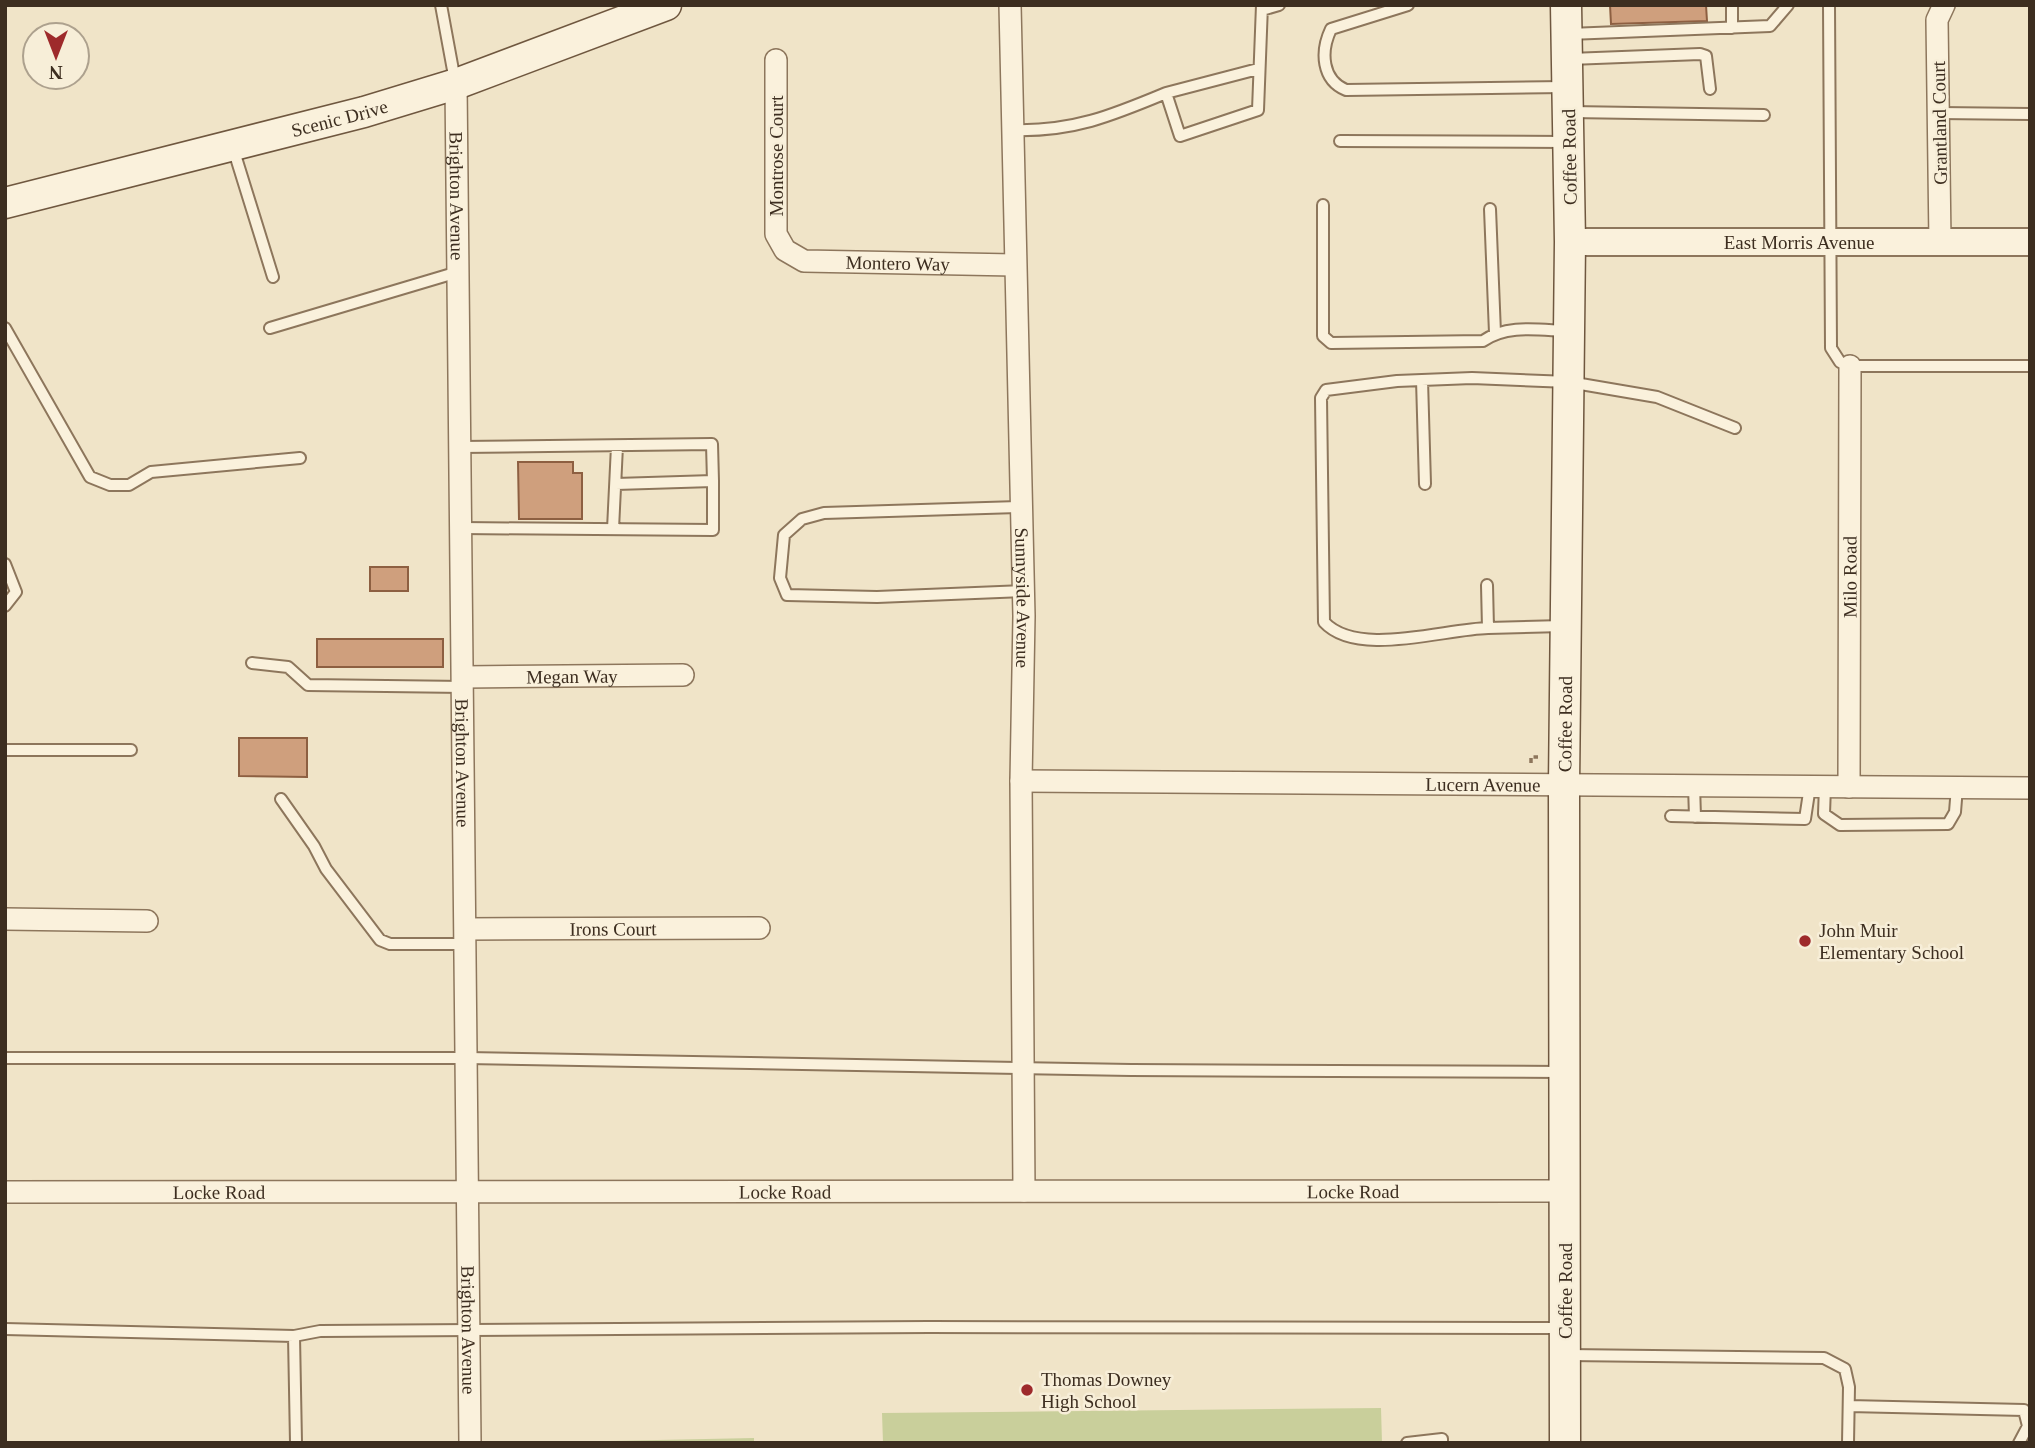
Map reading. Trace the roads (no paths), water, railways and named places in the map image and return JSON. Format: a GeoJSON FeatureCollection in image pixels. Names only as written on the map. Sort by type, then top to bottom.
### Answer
{"type":"FeatureCollection","features":[{"type":"Feature","properties":{"kind":"main road","name":"Scenic Drive"},"geometry":{"type":"LineString","coordinates":[[5,203],[364,112],[456,84],[666,5]]}},
{"type":"Feature","properties":{"kind":"main road","name":"Coffee Road"},"geometry":{"type":"LineString","coordinates":[[1565,1443],[1564,785],[1570,331],[1567,59]]}},
{"type":"Feature","properties":{"kind":"street","name":"Sunnyside Avenue"},"geometry":{"type":"LineString","coordinates":[[1010,5],[1023,591],[1021,781],[1024,1191]]}},
{"type":"Feature","properties":{"kind":"street","name":"Grantland Court"},"geometry":{"type":"LineString","coordinates":[[1940,242],[1937,20],[1944,5]]}},
{"type":"Feature","properties":{"kind":"street","name":"Montrose Court"},"geometry":{"type":"LineString","coordinates":[[775,60],[776,234],[785,250]]}},
{"type":"Feature","properties":{"kind":"street","name":"Brighton Avenue"},"geometry":{"type":"LineString","coordinates":[[456,84],[470,1443]]}},
{"type":"Feature","properties":{"kind":"street","name":"East Morris Avenue"},"geometry":{"type":"LineString","coordinates":[[1570,242],[2030,242]]}},
{"type":"Feature","properties":{"kind":"street","name":"Montero Way"},"geometry":{"type":"LineString","coordinates":[[785,250],[804,261],[1014,265]]}},
{"type":"Feature","properties":{"kind":"street","name":"Milo Road"},"geometry":{"type":"LineString","coordinates":[[1849,787],[1850,366]]}},
{"type":"Feature","properties":{"kind":"street","name":"Megan Way"},"geometry":{"type":"LineString","coordinates":[[464,682],[683,675]]}},
{"type":"Feature","properties":{"kind":"street","name":"Lucern Avenue"},"geometry":{"type":"LineString","coordinates":[[1021,781],[2030,788]]}},
{"type":"Feature","properties":{"kind":"street"},"geometry":{"type":"LineString","coordinates":[[5,919],[147,921]]}},
{"type":"Feature","properties":{"kind":"street","name":"Irons Court"},"geometry":{"type":"LineString","coordinates":[[466,937],[759,928]]}},
{"type":"Feature","properties":{"kind":"street","name":"Locke Road"},"geometry":{"type":"LineString","coordinates":[[5,1192],[1565,1191]]}},
{"type":"Feature","properties":{"kind":"lane"},"geometry":{"type":"LineString","coordinates":[[441,5],[456,84]]}},
{"type":"Feature","properties":{"kind":"lane"},"geometry":{"type":"LineString","coordinates":[[1166,93],[1180,136],[1258,110],[1262,8],[1279,5]]}},
{"type":"Feature","properties":{"kind":"lane"},"geometry":{"type":"LineString","coordinates":[[1408,5],[1331,29],[1326,40],[1326,72],[1334,85],[1346,90],[1567,59],[1732,28],[1770,26],[1788,5]]}},
{"type":"Feature","properties":{"kind":"lane"},"geometry":{"type":"LineString","coordinates":[[1732,5],[1732,28]]}},
{"type":"Feature","properties":{"kind":"lane"},"geometry":{"type":"LineString","coordinates":[[1829,5],[1828,242],[1831,348],[1840,362],[1850,366],[2030,366]]}},
{"type":"Feature","properties":{"kind":"lane"},"geometry":{"type":"LineString","coordinates":[[1567,59],[1700,54],[1706,56],[1710,89]]}},
{"type":"Feature","properties":{"kind":"lane"},"geometry":{"type":"LineString","coordinates":[[1567,59],[1764,115]]}},
{"type":"Feature","properties":{"kind":"lane"},"geometry":{"type":"LineString","coordinates":[[1012,130],[1048,131],[1097,122],[1166,93],[1258,69]]}},
{"type":"Feature","properties":{"kind":"lane"},"geometry":{"type":"LineString","coordinates":[[1938,113],[2030,114]]}},
{"type":"Feature","properties":{"kind":"lane"},"geometry":{"type":"LineString","coordinates":[[1340,141],[1569,142]]}},
{"type":"Feature","properties":{"kind":"lane"},"geometry":{"type":"LineString","coordinates":[[232,145],[273,277]]}},
{"type":"Feature","properties":{"kind":"lane"},"geometry":{"type":"LineString","coordinates":[[1323,205],[1323,336],[1331,343],[1483,341],[1495,332],[1507,330],[1570,331]]}},
{"type":"Feature","properties":{"kind":"lane"},"geometry":{"type":"LineString","coordinates":[[1490,209],[1495,332]]}},
{"type":"Feature","properties":{"kind":"lane"},"geometry":{"type":"LineString","coordinates":[[270,328],[458,272]]}},
{"type":"Feature","properties":{"kind":"lane"},"geometry":{"type":"LineString","coordinates":[[5,328],[90,477],[110,485],[129,485],[151,472],[300,457]]}},
{"type":"Feature","properties":{"kind":"lane"},"geometry":{"type":"LineString","coordinates":[[1566,626],[1488,628],[1381,639],[1349,637],[1333,632],[1324,622],[1321,398],[1326,390],[1422,380],[1472,378],[1569,382],[1657,397],[1734,428]]}},
{"type":"Feature","properties":{"kind":"lane"},"geometry":{"type":"LineString","coordinates":[[1422,380],[1424,484]]}},
{"type":"Feature","properties":{"kind":"lane"},"geometry":{"type":"LineString","coordinates":[[461,447],[712,444],[713,481],[713,530],[462,528]]}},
{"type":"Feature","properties":{"kind":"lane"},"geometry":{"type":"LineString","coordinates":[[613,529],[617,446]]}},
{"type":"Feature","properties":{"kind":"lane"},"geometry":{"type":"LineString","coordinates":[[616,484],[713,481]]}},
{"type":"Feature","properties":{"kind":"lane"},"geometry":{"type":"LineString","coordinates":[[1022,507],[824,513],[802,519],[784,535],[780,578],[787,595],[877,597],[1023,591]]}},
{"type":"Feature","properties":{"kind":"lane"},"geometry":{"type":"LineString","coordinates":[[5,564],[16,593],[5,606]]}},
{"type":"Feature","properties":{"kind":"lane"},"geometry":{"type":"LineString","coordinates":[[1487,585],[1488,628]]}},
{"type":"Feature","properties":{"kind":"lane"},"geometry":{"type":"LineString","coordinates":[[252,663],[288,667],[308,685],[464,682]]}},
{"type":"Feature","properties":{"kind":"lane"},"geometry":{"type":"LineString","coordinates":[[5,750],[131,750]]}},
{"type":"Feature","properties":{"kind":"lane"},"geometry":{"type":"LineString","coordinates":[[1694,785],[1695,817]]}},
{"type":"Feature","properties":{"kind":"lane"},"geometry":{"type":"LineString","coordinates":[[1817,786],[1825,814],[1840,825],[1948,824],[1955,811],[1957,787]]}},
{"type":"Feature","properties":{"kind":"lane"},"geometry":{"type":"LineString","coordinates":[[1671,816],[1805,819],[1817,786]]}},
{"type":"Feature","properties":{"kind":"lane"},"geometry":{"type":"LineString","coordinates":[[281,799],[314,845],[326,869],[380,940],[390,944],[466,937]]}},
{"type":"Feature","properties":{"kind":"lane"},"geometry":{"type":"LineString","coordinates":[[5,1058],[467,1058],[1564,1072]]}},
{"type":"Feature","properties":{"kind":"lane"},"geometry":{"type":"LineString","coordinates":[[5,1329],[294,1336],[320,1331],[929,1327],[1565,1341],[1824,1358],[1845,1368],[1849,1406],[1848,1443]]}},
{"type":"Feature","properties":{"kind":"lane"},"geometry":{"type":"LineString","coordinates":[[294,1336],[296,1443]]}},
{"type":"Feature","properties":{"kind":"lane"},"geometry":{"type":"LineString","coordinates":[[1849,1406],[2024,1410],[2028,1426],[2019,1443]]}},
{"type":"Feature","properties":{"kind":"lane"},"geometry":{"type":"LineString","coordinates":[[1407,1443],[1442,1440],[1442,1443]]}},
{"type":"Feature","properties":{"kind":"place","name":"John Muir Elementary School"},"geometry":{"type":"Point","coordinates":[1805,941]}},
{"type":"Feature","properties":{"kind":"place","name":"Thomas Downey High School"},"geometry":{"type":"Point","coordinates":[1027,1390]}}]}
